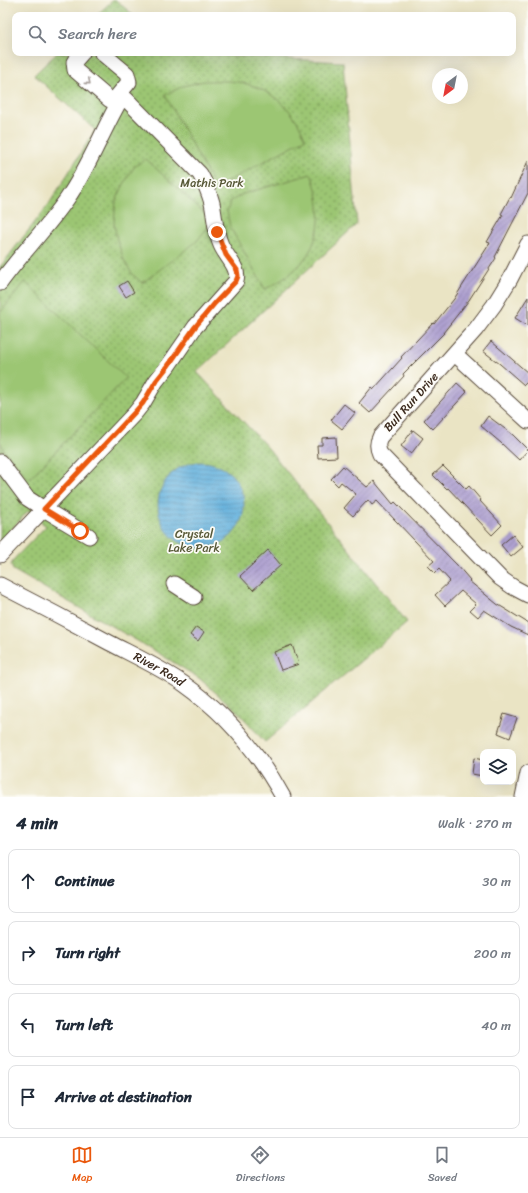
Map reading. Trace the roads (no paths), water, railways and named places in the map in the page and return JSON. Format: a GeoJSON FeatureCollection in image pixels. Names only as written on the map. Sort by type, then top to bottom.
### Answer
{"type":"FeatureCollection","features":[{"type":"Feature","properties":{"kind":"street"},"geometry":{"type":"LineString","coordinates":[[0,555],[143,403],[156,381],[195,327],[236,281],[238,276],[237,270],[226,255],[221,244],[217,232],[212,202],[207,187],[200,174],[126,99],[120,98],[110,100],[75,70],[74,62],[79,56]]}},
{"type":"Feature","properties":{"kind":"street"},"geometry":{"type":"LineString","coordinates":[[0,283],[18,259],[53,218],[79,181],[129,82],[127,74],[106,56]]}},
{"type":"Feature","properties":{"kind":"street","name":"Bull Run Drive"},"geometry":{"type":"LineString","coordinates":[[528,244],[510,279],[476,329],[380,436],[377,442],[377,448],[380,454],[500,578],[513,588],[528,595]]}},
{"type":"Feature","properties":{"kind":"street"},"geometry":{"type":"LineString","coordinates":[[455,354],[528,421]]}},
{"type":"Feature","properties":{"kind":"street"},"geometry":{"type":"LineString","coordinates":[[0,462],[27,498],[89,536]]}},
{"type":"Feature","properties":{"kind":"street"},"geometry":{"type":"LineString","coordinates":[[174,584],[194,597]]}},
{"type":"Feature","properties":{"kind":"street","name":"River Road"},"geometry":{"type":"LineString","coordinates":[[0,585],[158,668],[184,684],[214,709],[242,738],[267,770],[283,797]]}},
{"type":"Feature","properties":{"kind":"street"},"geometry":{"type":"LineString","coordinates":[[523,797],[528,776]]}},
{"type":"Feature","properties":{"kind":"water"},"geometry":{"type":"Polygon","coordinates":[[[201,462],[217,466],[231,475],[240,489],[244,505],[240,521],[231,535],[217,544],[201,548],[185,544],[171,535],[162,521],[158,505],[162,489],[171,475],[185,466],[201,462]]]}},
{"type":"Feature","properties":{"kind":"park label","name":"Mathis Park"},"geometry":{"type":"Point","coordinates":[212,183]}},
{"type":"Feature","properties":{"kind":"park label","name":"Crystal Lake Park"},"geometry":{"type":"Point","coordinates":[194,541]}}]}
